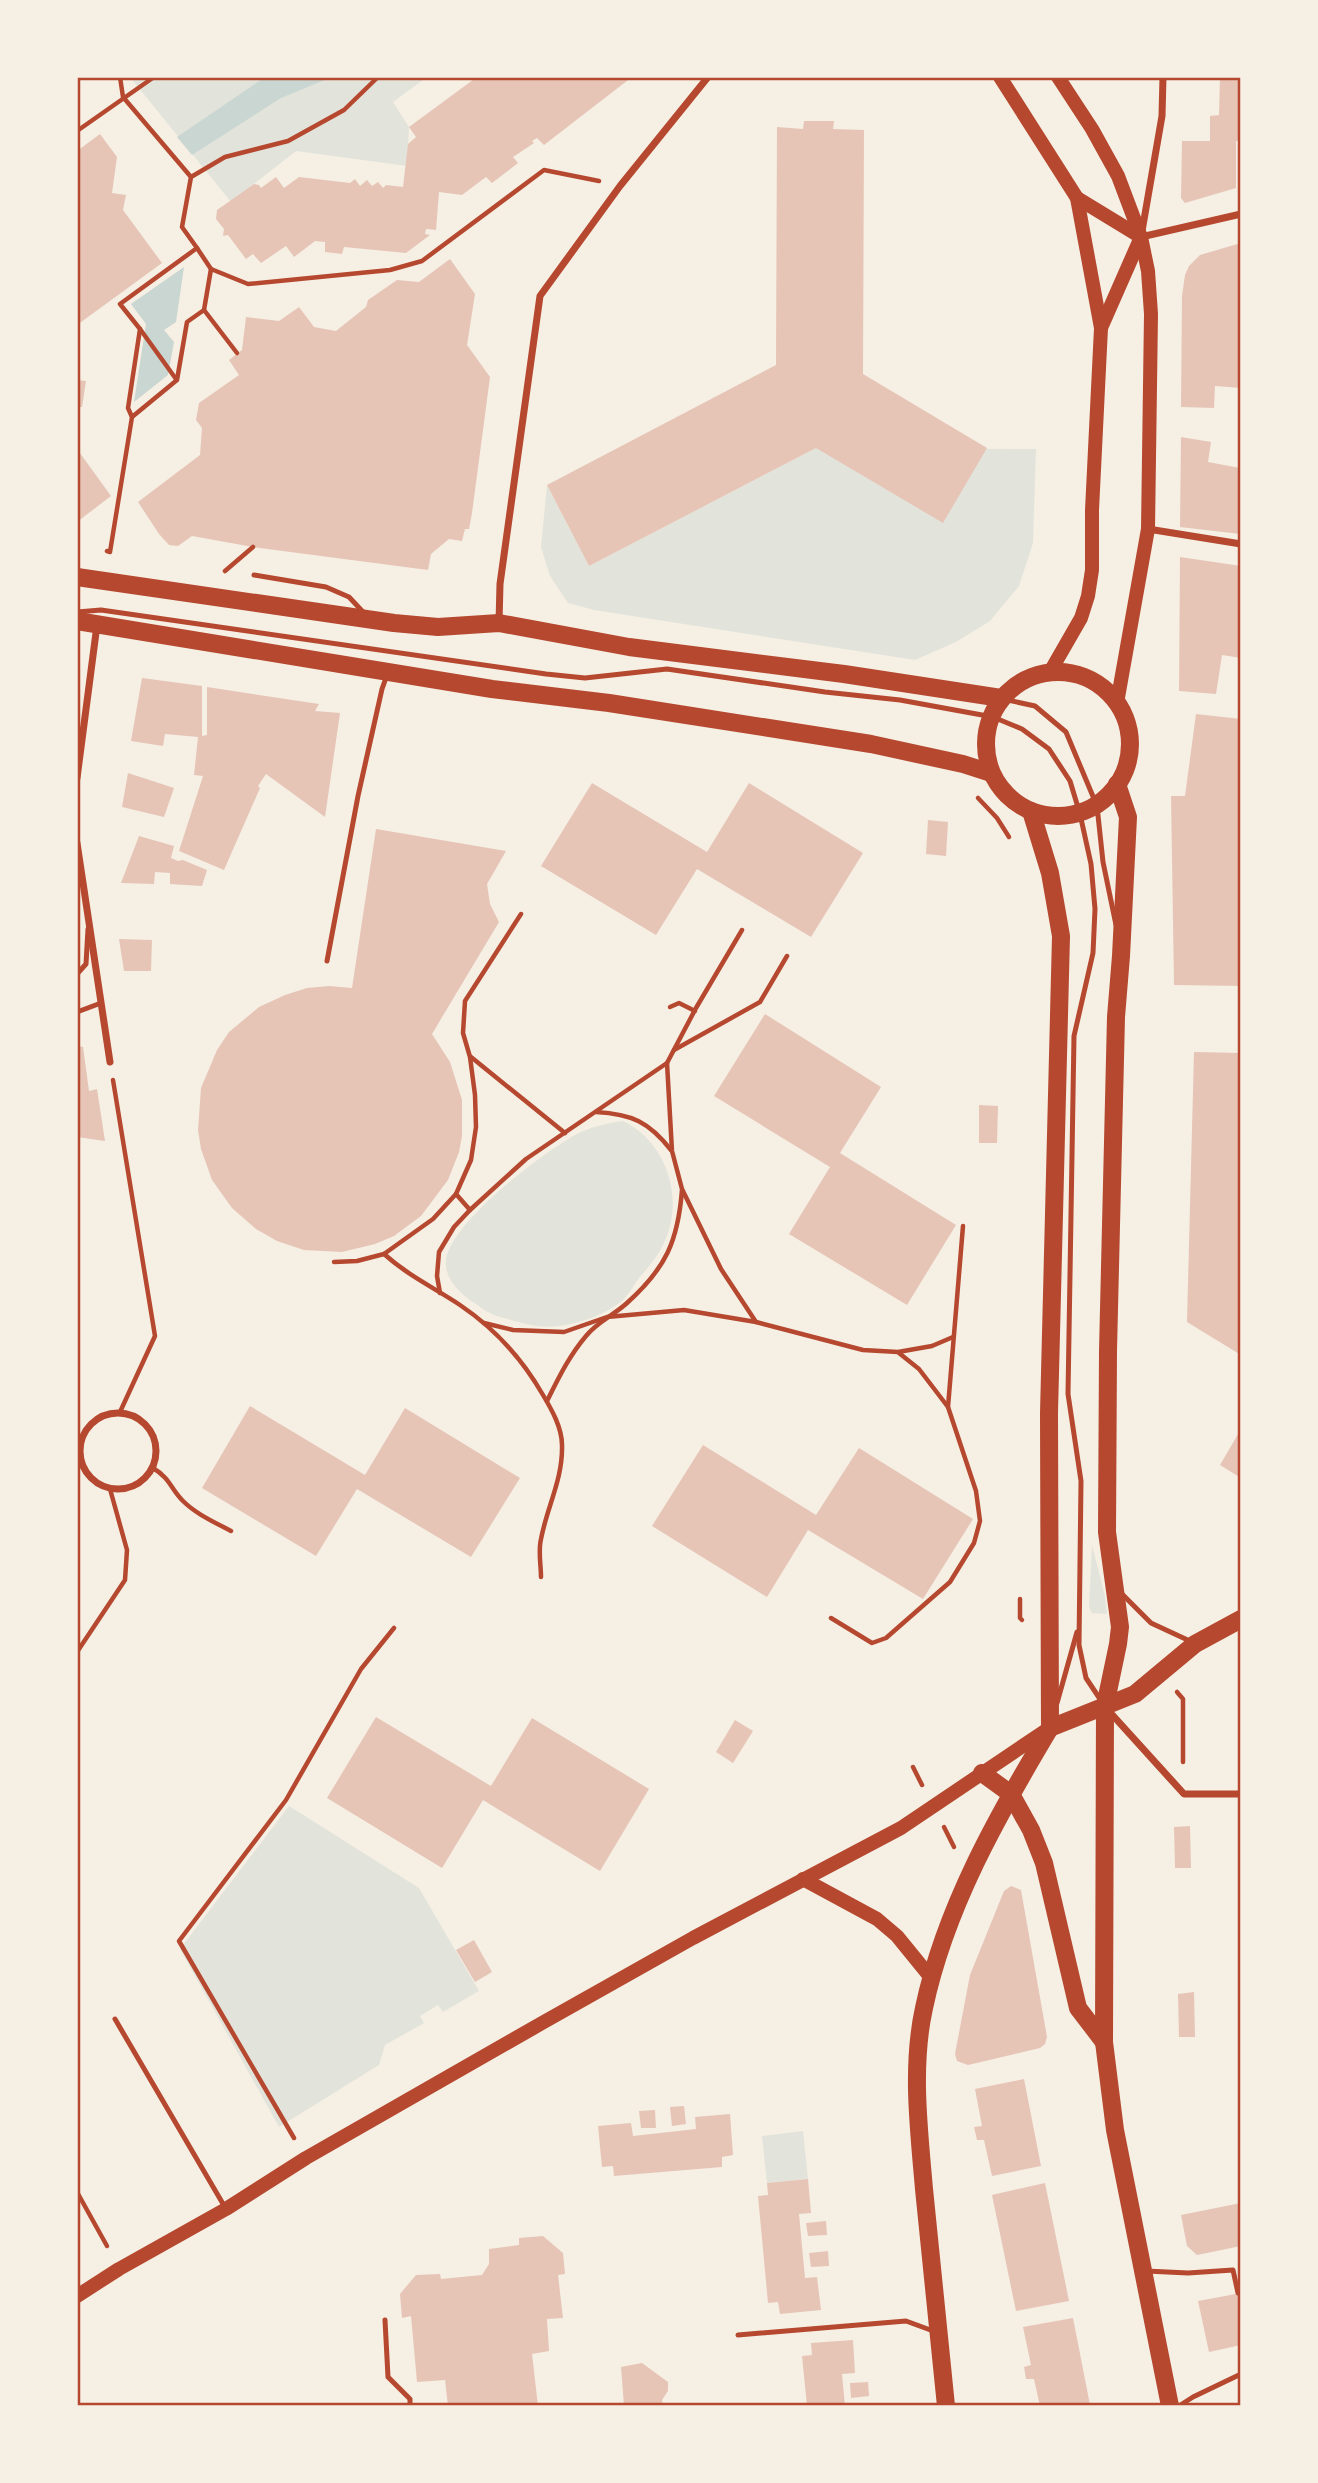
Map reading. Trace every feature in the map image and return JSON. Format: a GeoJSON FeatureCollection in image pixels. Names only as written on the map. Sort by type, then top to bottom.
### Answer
{"type":"FeatureCollection","features":[{"type":"Feature","properties":{"kind":"main road"},"geometry":{"type":"LineString","coordinates":[[1000,77],[1077,198],[1101,328],[1092,510],[1092,570],[1081,618],[1050,672]]}},
{"type":"Feature","properties":{"kind":"main road"},"geometry":{"type":"LineString","coordinates":[[1058,77],[1092,129],[1118,176],[1141,237],[1148,271],[1151,314],[1148,529],[1117,703]]}},
{"type":"Feature","properties":{"kind":"main road"},"geometry":{"type":"LineString","coordinates":[[1077,198],[1141,237]]}},
{"type":"Feature","properties":{"kind":"main road"},"geometry":{"type":"LineString","coordinates":[[1101,328],[1141,237]]}},
{"type":"Feature","properties":{"kind":"main road"},"geometry":{"type":"LineString","coordinates":[[77,577],[438,628],[499,624],[629,647],[817,670],[1001,698]]}},
{"type":"Feature","properties":{"kind":"main road"},"geometry":{"type":"LineString","coordinates":[[77,621],[388,673],[871,744],[963,764],[991,773]]}},
{"type":"Feature","properties":{"kind":"main road"},"geometry":{"type":"LineString","coordinates":[[1050,672],[1070,673],[1088,679],[1104,689],[1117,703],[1127,727],[1129,752],[1117,785],[1097,806],[1080,814],[1050,816],[1031,811],[1007,796],[991,773],[986,754],[993,717],[1001,698],[1015,685],[1032,676],[1050,672]]}},
{"type":"Feature","properties":{"kind":"main road"},"geometry":{"type":"LineString","coordinates":[[1117,785],[1128,817],[1116,1017],[1107,1532],[1120,1627],[1105,1706],[1104,2042],[1115,2130],[1170,2406]]}},
{"type":"Feature","properties":{"kind":"main road"},"geometry":{"type":"LineString","coordinates":[[946,2406],[920,2146],[917,2079],[923,2010],[958,1900],[1011,1794],[1050,1728],[1049,1401],[1061,936],[1049,873],[1031,811]]}},
{"type":"Feature","properties":{"kind":"main road"},"geometry":{"type":"LineString","coordinates":[[77,2296],[119,2269],[226,2209],[306,2158],[693,1938],[901,1828],[1050,1728],[1135,1694],[1195,1644],[1241,1619]]}},
{"type":"Feature","properties":{"kind":"main road"},"geometry":{"type":"LineString","coordinates":[[982,1773],[1011,1794],[1031,1830],[1044,1863],[1078,2008],[1104,2042]]}},
{"type":"Feature","properties":{"kind":"main road"},"geometry":{"type":"LineString","coordinates":[[803,1879],[877,1919],[897,1936],[932,1979]]}},
{"type":"Feature","properties":{"kind":"street"},"geometry":{"type":"LineString","coordinates":[[499,624],[500,584],[540,296],[620,186],[708,77]]}},
{"type":"Feature","properties":{"kind":"street"},"geometry":{"type":"LineString","coordinates":[[1163,77],[1162,116],[1141,237],[1241,214]]}},
{"type":"Feature","properties":{"kind":"street"},"geometry":{"type":"LineString","coordinates":[[1148,529],[1241,544]]}},
{"type":"Feature","properties":{"kind":"street"},"geometry":{"type":"LineString","coordinates":[[77,778],[97,624]]}},
{"type":"Feature","properties":{"kind":"street"},"geometry":{"type":"LineString","coordinates":[[77,843],[110,1062]]}},
{"type":"Feature","properties":{"kind":"street"},"geometry":{"type":"LineString","coordinates":[[120,1412],[140,1418],[153,1434],[157,1454],[153,1468],[143,1481],[127,1488],[110,1489],[96,1483],[86,1473],[79,1460],[80,1441],[88,1425],[103,1415],[120,1412]]}},
{"type":"Feature","properties":{"kind":"street"},"geometry":{"type":"LineString","coordinates":[[1105,1706],[1184,1794],[1241,1794]]}},
{"type":"Feature","properties":{"kind":"lane"},"geometry":{"type":"LineString","coordinates":[[254,575],[326,587],[349,597],[369,617]]}},
{"type":"Feature","properties":{"kind":"lane"},"geometry":{"type":"LineString","coordinates":[[77,612],[101,610],[584,678],[667,669],[900,699],[993,717],[1022,729],[1049,750],[1070,781],[1080,814],[1091,864],[1095,909],[1093,953],[1074,1036],[1068,1394],[1081,1481],[1079,1645],[1086,1678],[1105,1706]]}},
{"type":"Feature","properties":{"kind":"lane"},"geometry":{"type":"LineString","coordinates":[[327,961],[358,796],[388,673]]}},
{"type":"Feature","properties":{"kind":"lane"},"geometry":{"type":"LineString","coordinates":[[1001,698],[1035,706],[1066,732],[1097,806],[1103,862],[1121,956]]}},
{"type":"Feature","properties":{"kind":"lane"},"geometry":{"type":"LineString","coordinates":[[77,974],[86,964],[88,919]]}},
{"type":"Feature","properties":{"kind":"lane"},"geometry":{"type":"LineString","coordinates":[[77,1012],[101,1003]]}},
{"type":"Feature","properties":{"kind":"lane"},"geometry":{"type":"LineString","coordinates":[[1115,1587],[1151,1623],[1195,1644]]}},
{"type":"Feature","properties":{"kind":"lane"},"geometry":{"type":"LineString","coordinates":[[1050,1728],[1079,1625]]}},
{"type":"Feature","properties":{"kind":"lane"},"geometry":{"type":"LineString","coordinates":[[115,2019],[226,2209]]}},
{"type":"Feature","properties":{"kind":"lane"},"geometry":{"type":"LineString","coordinates":[[1143,2271],[1188,2273],[1233,2270],[1238,2293]]}},
{"type":"Feature","properties":{"kind":"lane"},"geometry":{"type":"LineString","coordinates":[[385,2320],[388,2377],[410,2399],[411,2406]]}},
{"type":"Feature","properties":{"kind":"lane"},"geometry":{"type":"LineString","coordinates":[[738,2335],[906,2321],[939,2333]]}},
{"type":"Feature","properties":{"kind":"lane"},"geometry":{"type":"LineString","coordinates":[[1180,2406],[1241,2374]]}},
{"type":"Feature","properties":{"kind":"path"},"geometry":{"type":"LineString","coordinates":[[120,77],[123,97],[191,177]]}},
{"type":"Feature","properties":{"kind":"path"},"geometry":{"type":"LineString","coordinates":[[77,131],[153,77]]}},
{"type":"Feature","properties":{"kind":"path"},"geometry":{"type":"LineString","coordinates":[[378,77],[344,110],[288,141],[225,157],[191,177],[182,227],[211,269],[248,284],[390,270],[422,261],[544,170],[620,186]]}},
{"type":"Feature","properties":{"kind":"path"},"geometry":{"type":"LineString","coordinates":[[177,380],[120,304],[197,248]]}},
{"type":"Feature","properties":{"kind":"path"},"geometry":{"type":"LineString","coordinates":[[132,417],[177,380],[187,322],[204,310],[211,269]]}},
{"type":"Feature","properties":{"kind":"path"},"geometry":{"type":"LineString","coordinates":[[204,310],[237,353]]}},
{"type":"Feature","properties":{"kind":"path"},"geometry":{"type":"LineString","coordinates":[[110,552],[132,417],[128,408],[140,329]]}},
{"type":"Feature","properties":{"kind":"path"},"geometry":{"type":"LineString","coordinates":[[224,571],[253,547]]}},
{"type":"Feature","properties":{"kind":"path"},"geometry":{"type":"LineString","coordinates":[[99,550],[123,554]]}},
{"type":"Feature","properties":{"kind":"path"},"geometry":{"type":"LineString","coordinates":[[334,1262],[357,1261],[384,1254],[433,1219],[456,1194],[471,1160],[476,1127],[470,1057],[463,1033],[465,1001],[521,914]]}},
{"type":"Feature","properties":{"kind":"path"},"geometry":{"type":"LineString","coordinates":[[440,1293],[437,1276],[439,1252],[454,1227],[526,1159],[667,1063],[742,930]]}},
{"type":"Feature","properties":{"kind":"path"},"geometry":{"type":"LineString","coordinates":[[674,1051],[760,1002],[787,956]]}},
{"type":"Feature","properties":{"kind":"path"},"geometry":{"type":"LineString","coordinates":[[670,1007],[679,1003],[695,1011]]}},
{"type":"Feature","properties":{"kind":"path"},"geometry":{"type":"LineString","coordinates":[[470,1057],[565,1133]]}},
{"type":"Feature","properties":{"kind":"path"},"geometry":{"type":"LineString","coordinates":[[110,1062],[155,1336],[120,1412]]}},
{"type":"Feature","properties":{"kind":"path"},"geometry":{"type":"LineString","coordinates":[[667,1063],[672,1151],[682,1189],[721,1269],[756,1321]]}},
{"type":"Feature","properties":{"kind":"path"},"geometry":{"type":"LineString","coordinates":[[596,1112],[617,1113],[647,1125],[672,1151]]}},
{"type":"Feature","properties":{"kind":"path"},"geometry":{"type":"LineString","coordinates":[[547,1401],[562,1371],[587,1335],[626,1304],[654,1275],[671,1249],[680,1213],[682,1189]]}},
{"type":"Feature","properties":{"kind":"path"},"geometry":{"type":"LineString","coordinates":[[456,1194],[470,1210]]}},
{"type":"Feature","properties":{"kind":"path"},"geometry":{"type":"LineString","coordinates":[[948,1407],[963,1226]]}},
{"type":"Feature","properties":{"kind":"path"},"geometry":{"type":"LineString","coordinates":[[384,1254],[404,1272],[484,1323],[513,1352],[555,1415],[563,1443],[557,1486],[540,1541],[541,1577]]}},
{"type":"Feature","properties":{"kind":"path"},"geometry":{"type":"LineString","coordinates":[[484,1323],[513,1330],[565,1332],[607,1317],[684,1310],[756,1321],[863,1350],[898,1352],[932,1346],[953,1337]]}},
{"type":"Feature","properties":{"kind":"path"},"geometry":{"type":"LineString","coordinates":[[831,1618],[872,1643],[886,1638],[950,1582],[974,1544],[980,1521],[976,1492],[948,1407],[919,1369],[898,1352]]}},
{"type":"Feature","properties":{"kind":"path"},"geometry":{"type":"LineString","coordinates":[[153,1468],[166,1476],[181,1500],[231,1531]]}},
{"type":"Feature","properties":{"kind":"path"},"geometry":{"type":"LineString","coordinates":[[77,1652],[125,1580],[127,1550],[110,1489]]}},
{"type":"Feature","properties":{"kind":"path"},"geometry":{"type":"LineString","coordinates":[[306,2158],[179,1941],[286,1800],[361,1669],[394,1628]]}},
{"type":"Feature","properties":{"kind":"path"},"geometry":{"type":"LineString","coordinates":[[1160,1673],[1183,1699],[1184,1794]]}},
{"type":"Feature","properties":{"kind":"path"},"geometry":{"type":"LineString","coordinates":[[77,2192],[119,2269]]}},
{"type":"Feature","properties":{"kind":"shaded area"},"geometry":{"type":"Polygon","coordinates":[[[130,77],[427,77],[393,102],[409,127],[407,166],[296,151],[231,202],[130,77]]]}},
{"type":"Feature","properties":{"kind":"shaded area"},"geometry":{"type":"Polygon","coordinates":[[[265,77],[332,77],[281,98],[192,155],[177,137],[265,77]]]}},
{"type":"Feature","properties":{"kind":"shaded area"},"geometry":{"type":"Polygon","coordinates":[[[184,267],[176,322],[164,330],[174,342],[168,375],[134,402],[146,324],[131,304],[184,267]]]}},
{"type":"Feature","properties":{"kind":"shaded area"},"geometry":{"type":"Polygon","coordinates":[[[816,448],[1036,449],[1033,543],[1019,586],[990,621],[956,642],[915,660],[594,610],[568,603],[550,576],[541,547],[547,485],[589,566],[816,448]]]}},
{"type":"Feature","properties":{"kind":"shaded area"},"geometry":{"type":"Polygon","coordinates":[[[623,1121],[638,1130],[661,1157],[668,1173],[673,1208],[662,1248],[623,1300],[602,1314],[585,1320],[544,1327],[493,1315],[462,1293],[451,1281],[446,1266],[449,1250],[477,1212],[520,1173],[562,1143],[588,1129],[623,1121]]]}},
{"type":"Feature","properties":{"kind":"shaded area"},"geometry":{"type":"Polygon","coordinates":[[[1092,1545],[1107,1614],[1092,1613],[1089,1607],[1092,1545]]]}},
{"type":"Feature","properties":{"kind":"shaded area"},"geometry":{"type":"Polygon","coordinates":[[[289,1806],[419,1888],[479,1991],[443,2012],[438,2005],[420,2016],[424,2023],[385,2045],[379,2065],[279,2127],[180,1949],[289,1806]]]}},
{"type":"Feature","properties":{"kind":"shaded area"},"geometry":{"type":"Polygon","coordinates":[[[803,2131],[808,2179],[767,2183],[762,2136],[803,2131]]]}},
{"type":"Feature","properties":{"kind":"building"},"geometry":{"type":"Polygon","coordinates":[[[477,77],[632,77],[544,145],[537,138],[532,141],[534,143],[513,157],[518,163],[492,183],[486,177],[462,195],[439,192],[436,230],[426,229],[425,234],[430,235],[406,253],[344,247],[342,254],[325,252],[325,242],[315,241],[294,257],[286,246],[261,263],[253,254],[246,259],[228,235],[223,236],[224,229],[216,219],[217,210],[254,184],[261,188],[276,177],[284,188],[299,177],[350,183],[355,179],[360,186],[367,180],[372,186],[378,182],[383,188],[386,185],[403,187],[408,144],[416,137],[409,127],[477,77]]]}},
{"type":"Feature","properties":{"kind":"building"},"geometry":{"type":"Polygon","coordinates":[[[1220,77],[1241,77],[1241,141],[1236,141],[1236,188],[1185,203],[1181,198],[1182,141],[1210,141],[1210,116],[1219,115],[1220,77]]]}},
{"type":"Feature","properties":{"kind":"building"},"geometry":{"type":"Polygon","coordinates":[[[804,121],[834,121],[833,129],[864,130],[863,374],[987,448],[943,523],[816,448],[589,566],[547,485],[776,365],[777,127],[803,129],[804,121]]]}},
{"type":"Feature","properties":{"kind":"building"},"geometry":{"type":"Polygon","coordinates":[[[100,134],[117,157],[112,193],[126,195],[123,210],[162,263],[77,325],[77,151],[100,134]]]}},
{"type":"Feature","properties":{"kind":"building"},"geometry":{"type":"Polygon","coordinates":[[[1241,243],[1241,388],[1215,386],[1214,408],[1181,407],[1182,296],[1185,275],[1189,266],[1200,255],[1241,243]]]}},
{"type":"Feature","properties":{"kind":"building"},"geometry":{"type":"Polygon","coordinates":[[[450,259],[475,294],[467,345],[490,377],[472,513],[469,529],[465,529],[462,541],[449,539],[431,554],[428,570],[253,547],[192,536],[178,546],[169,545],[138,502],[200,455],[202,428],[196,420],[199,403],[239,375],[229,360],[242,350],[246,317],[279,321],[299,307],[314,327],[336,331],[366,307],[368,300],[397,280],[419,282],[450,259]]]}},
{"type":"Feature","properties":{"kind":"building"},"geometry":{"type":"Polygon","coordinates":[[[77,380],[86,381],[82,407],[77,407],[77,380]]]}},
{"type":"Feature","properties":{"kind":"building"},"geometry":{"type":"Polygon","coordinates":[[[1181,437],[1211,442],[1208,462],[1240,468],[1240,534],[1180,527],[1181,437]]]}},
{"type":"Feature","properties":{"kind":"building"},"geometry":{"type":"Polygon","coordinates":[[[77,449],[111,496],[77,522],[77,449]]]}},
{"type":"Feature","properties":{"kind":"building"},"geometry":{"type":"Polygon","coordinates":[[[1180,557],[1241,566],[1241,658],[1222,655],[1216,694],[1179,691],[1180,557]]]}},
{"type":"Feature","properties":{"kind":"building"},"geometry":{"type":"Polygon","coordinates":[[[142,678],[202,686],[202,736],[207,735],[207,687],[319,704],[315,711],[340,713],[325,817],[266,774],[258,786],[260,788],[224,870],[179,851],[203,776],[194,775],[198,737],[165,734],[163,746],[131,741],[142,678]]]}},
{"type":"Feature","properties":{"kind":"building"},"geometry":{"type":"Polygon","coordinates":[[[1196,714],[1241,719],[1241,986],[1174,985],[1171,796],[1185,796],[1196,714]]]}},
{"type":"Feature","properties":{"kind":"building"},"geometry":{"type":"Polygon","coordinates":[[[128,773],[174,788],[164,817],[122,807],[128,773]]]}},
{"type":"Feature","properties":{"kind":"building"},"geometry":{"type":"Polygon","coordinates":[[[592,783],[707,852],[749,783],[863,853],[811,937],[697,869],[656,935],[541,866],[592,783]]]}},
{"type":"Feature","properties":{"kind":"building"},"geometry":{"type":"Polygon","coordinates":[[[928,820],[948,822],[946,856],[926,854],[928,820]]]}},
{"type":"Feature","properties":{"kind":"building"},"geometry":{"type":"Polygon","coordinates":[[[376,829],[506,851],[487,884],[490,904],[499,922],[432,1034],[450,1062],[462,1100],[462,1136],[448,1180],[421,1216],[394,1236],[342,1252],[304,1250],[277,1241],[256,1229],[232,1208],[212,1180],[201,1149],[198,1130],[201,1088],[217,1050],[229,1032],[259,1007],[307,988],[352,988],[376,829]]]}},
{"type":"Feature","properties":{"kind":"building"},"geometry":{"type":"Polygon","coordinates":[[[139,836],[174,846],[171,858],[207,870],[202,886],[170,884],[170,873],[155,872],[154,884],[121,883],[139,836]]]}},
{"type":"Feature","properties":{"kind":"building"},"geometry":{"type":"Polygon","coordinates":[[[119,939],[152,940],[151,971],[124,971],[119,939]]]}},
{"type":"Feature","properties":{"kind":"building"},"geometry":{"type":"Polygon","coordinates":[[[765,1014],[881,1087],[840,1153],[956,1225],[907,1305],[789,1234],[830,1167],[714,1096],[765,1014]]]}},
{"type":"Feature","properties":{"kind":"building"},"geometry":{"type":"Polygon","coordinates":[[[77,1046],[83,1047],[89,1091],[97,1089],[105,1141],[77,1137],[77,1046]]]}},
{"type":"Feature","properties":{"kind":"building"},"geometry":{"type":"Polygon","coordinates":[[[1194,1052],[1241,1053],[1241,1355],[1187,1322],[1194,1052]]]}},
{"type":"Feature","properties":{"kind":"building"},"geometry":{"type":"Polygon","coordinates":[[[979,1105],[998,1106],[997,1143],[979,1143],[979,1105]]]}},
{"type":"Feature","properties":{"kind":"building"},"geometry":{"type":"Polygon","coordinates":[[[250,1406],[365,1475],[405,1408],[520,1478],[471,1557],[357,1489],[316,1556],[202,1488],[250,1406]]]}},
{"type":"Feature","properties":{"kind":"building"},"geometry":{"type":"Polygon","coordinates":[[[1241,1429],[1241,1478],[1220,1465],[1241,1429]]]}},
{"type":"Feature","properties":{"kind":"building"},"geometry":{"type":"Polygon","coordinates":[[[703,1445],[816,1515],[859,1448],[973,1519],[923,1599],[808,1530],[767,1597],[652,1526],[703,1445]]]}},
{"type":"Feature","properties":{"kind":"building"},"geometry":{"type":"Polygon","coordinates":[[[376,1717],[491,1786],[532,1718],[649,1789],[600,1871],[483,1800],[442,1868],[327,1798],[376,1717]]]}},
{"type":"Feature","properties":{"kind":"building"},"geometry":{"type":"Polygon","coordinates":[[[735,1720],[753,1731],[733,1763],[716,1752],[735,1720]]]}},
{"type":"Feature","properties":{"kind":"building"},"geometry":{"type":"Polygon","coordinates":[[[1190,1826],[1191,1868],[1175,1868],[1174,1827],[1190,1826]]]}},
{"type":"Feature","properties":{"kind":"building"},"geometry":{"type":"Polygon","coordinates":[[[1011,1886],[1021,1890],[1047,2037],[1040,2048],[968,2065],[957,2061],[955,2054],[970,1975],[1004,1891],[1011,1886]]]}},
{"type":"Feature","properties":{"kind":"building"},"geometry":{"type":"Polygon","coordinates":[[[474,1940],[492,1972],[475,1982],[456,1950],[474,1940]]]}},
{"type":"Feature","properties":{"kind":"building"},"geometry":{"type":"Polygon","coordinates":[[[1194,1992],[1195,2037],[1179,2037],[1178,1994],[1194,1992]]]}},
{"type":"Feature","properties":{"kind":"building"},"geometry":{"type":"Polygon","coordinates":[[[1024,2079],[1041,2166],[992,2176],[984,2140],[977,2140],[974,2127],[982,2126],[975,2089],[1024,2079]]]}},
{"type":"Feature","properties":{"kind":"building"},"geometry":{"type":"Polygon","coordinates":[[[684,2106],[686,2124],[672,2126],[670,2107],[684,2106]]]}},
{"type":"Feature","properties":{"kind":"building"},"geometry":{"type":"Polygon","coordinates":[[[655,2110],[656,2128],[641,2128],[639,2111],[655,2110]]]}},
{"type":"Feature","properties":{"kind":"building"},"geometry":{"type":"Polygon","coordinates":[[[730,2114],[733,2155],[722,2157],[722,2167],[614,2176],[613,2166],[602,2167],[598,2126],[631,2123],[633,2136],[696,2129],[695,2117],[730,2114]]]}},
{"type":"Feature","properties":{"kind":"building"},"geometry":{"type":"Polygon","coordinates":[[[808,2179],[811,2213],[799,2214],[805,2278],[817,2277],[821,2310],[780,2314],[778,2302],[768,2303],[758,2196],[768,2195],[767,2183],[808,2179]]]}},
{"type":"Feature","properties":{"kind":"building"},"geometry":{"type":"Polygon","coordinates":[[[1045,2183],[1069,2301],[1016,2311],[992,2195],[1045,2183]]]}},
{"type":"Feature","properties":{"kind":"building"},"geometry":{"type":"Polygon","coordinates":[[[1241,2203],[1241,2246],[1197,2255],[1187,2246],[1181,2215],[1241,2203]]]}},
{"type":"Feature","properties":{"kind":"building"},"geometry":{"type":"Polygon","coordinates":[[[826,2221],[827,2235],[808,2236],[806,2223],[826,2221]]]}},
{"type":"Feature","properties":{"kind":"building"},"geometry":{"type":"Polygon","coordinates":[[[543,2236],[563,2253],[565,2274],[558,2275],[563,2318],[547,2319],[549,2351],[532,2354],[538,2406],[448,2406],[445,2380],[417,2382],[411,2316],[402,2318],[400,2294],[416,2275],[440,2274],[441,2279],[482,2275],[489,2264],[489,2249],[519,2245],[519,2238],[543,2236]]]}},
{"type":"Feature","properties":{"kind":"building"},"geometry":{"type":"Polygon","coordinates":[[[828,2251],[829,2266],[811,2267],[809,2253],[828,2251]]]}},
{"type":"Feature","properties":{"kind":"building"},"geometry":{"type":"Polygon","coordinates":[[[1241,2293],[1241,2345],[1209,2352],[1198,2301],[1241,2293]]]}},
{"type":"Feature","properties":{"kind":"building"},"geometry":{"type":"Polygon","coordinates":[[[1073,2318],[1090,2405],[1040,2406],[1034,2379],[1026,2379],[1024,2367],[1031,2365],[1023,2327],[1073,2318]]]}},
{"type":"Feature","properties":{"kind":"building"},"geometry":{"type":"Polygon","coordinates":[[[853,2340],[855,2373],[842,2374],[845,2406],[807,2406],[802,2356],[812,2355],[811,2343],[853,2340]]]}},
{"type":"Feature","properties":{"kind":"building"},"geometry":{"type":"Polygon","coordinates":[[[642,2363],[668,2382],[668,2391],[662,2400],[663,2406],[624,2406],[621,2367],[642,2363]]]}},
{"type":"Feature","properties":{"kind":"building"},"geometry":{"type":"Polygon","coordinates":[[[868,2382],[869,2396],[851,2398],[850,2383],[868,2382]]]}}]}
